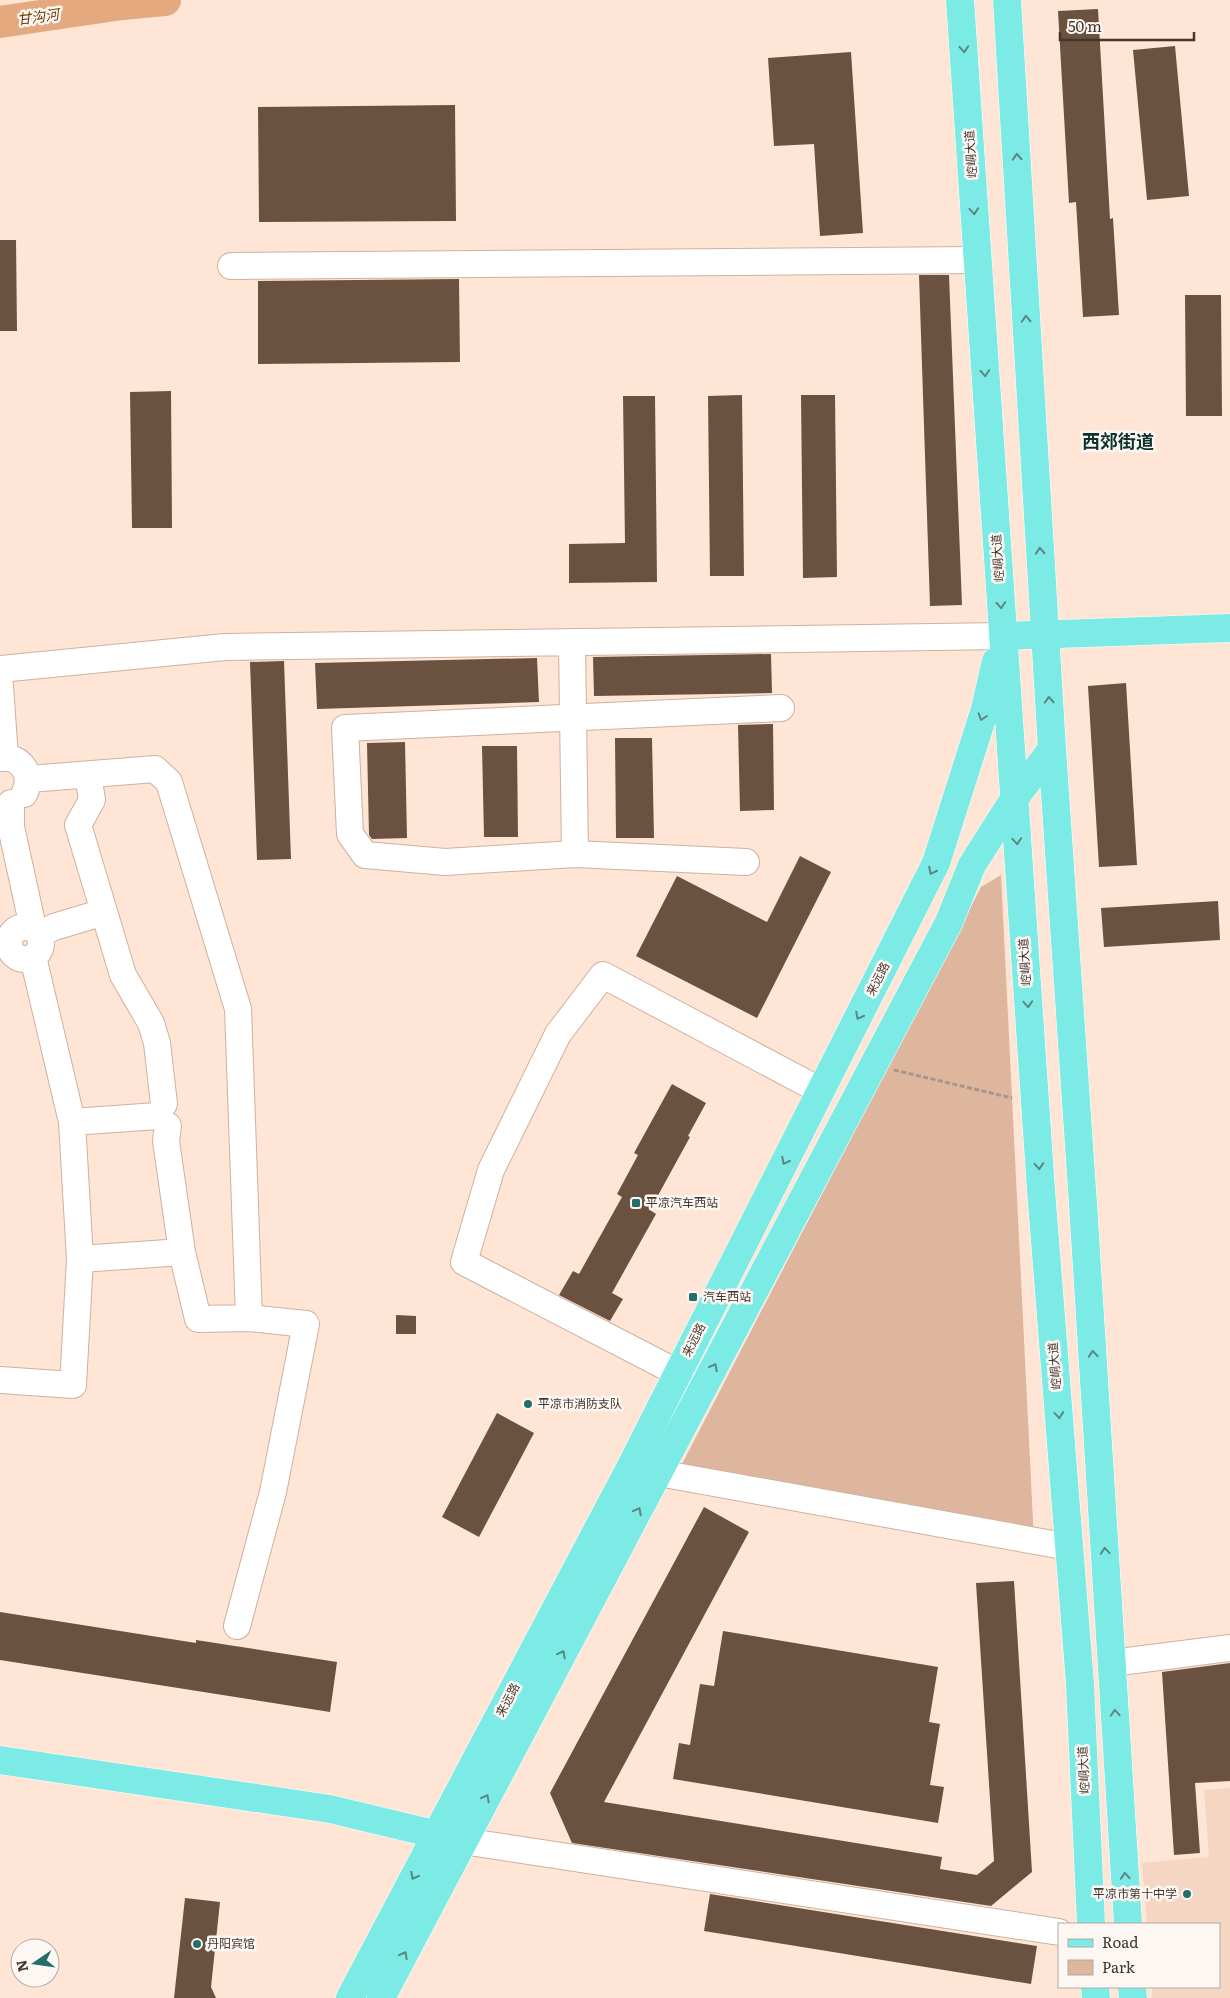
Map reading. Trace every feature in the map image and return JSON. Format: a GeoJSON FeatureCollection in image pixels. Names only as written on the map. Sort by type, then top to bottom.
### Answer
{"type":"FeatureCollection","features":[{"type":"Feature","properties":{"kind":"main road","name":"崆峒大道"},"geometry":{"type":"LineString","coordinates":[[960,0],[1035,1104],[1080,1684],[1091,1923]]}},
{"type":"Feature","properties":{"kind":"main road"},"geometry":{"type":"LineString","coordinates":[[1007,0],[1052,748],[1084,1204],[1128,1923]]}},
{"type":"Feature","properties":{"kind":"main road"},"geometry":{"type":"LineString","coordinates":[[1003,636],[1230,628]]}},
{"type":"Feature","properties":{"kind":"main road","name":"来远路"},"geometry":{"type":"LineString","coordinates":[[350,1998],[630,1468],[936,863],[985,709],[1003,636]]}},
{"type":"Feature","properties":{"kind":"main road"},"geometry":{"type":"LineString","coordinates":[[381,1998],[949,922],[972,865],[1014,799],[1052,748]]}},
{"type":"Feature","properties":{"kind":"main road"},"geometry":{"type":"LineString","coordinates":[[0,1760],[330,1809],[437,1833],[463,1841]]}},
{"type":"Feature","properties":{"kind":"street"},"geometry":{"type":"LineString","coordinates":[[231,266],[978,260]]}},
{"type":"Feature","properties":{"kind":"street"},"geometry":{"type":"LineString","coordinates":[[0,669],[225,647],[1003,636]]}},
{"type":"Feature","properties":{"kind":"street"},"geometry":{"type":"LineString","coordinates":[[572,642],[575,854]]}},
{"type":"Feature","properties":{"kind":"street"},"geometry":{"type":"LineString","coordinates":[[0,686],[3,758],[19,762],[27,772],[29,779],[28,787],[24,794],[6,803],[72,1122],[80,1259],[73,1385],[0,1380]]}},
{"type":"Feature","properties":{"kind":"street"},"geometry":{"type":"LineString","coordinates":[[746,862],[575,854],[444,862],[365,855],[350,834],[345,728],[780,708]]}},
{"type":"Feature","properties":{"kind":"street"},"geometry":{"type":"LineString","coordinates":[[29,779],[155,770],[169,782],[238,1009],[249,1318]]}},
{"type":"Feature","properties":{"kind":"street"},"geometry":{"type":"LineString","coordinates":[[88,775],[92,800],[78,824],[123,975],[152,1024],[182,1252],[198,1319],[249,1318],[306,1324],[273,1492],[237,1626]]}},
{"type":"Feature","properties":{"kind":"street"},"geometry":{"type":"LineString","coordinates":[[34,940],[54,927],[104,912]]}},
{"type":"Feature","properties":{"kind":"street"},"geometry":{"type":"LineString","coordinates":[[678,1374],[464,1262],[491,1170],[558,1034],[604,975],[821,1092]]}},
{"type":"Feature","properties":{"kind":"street"},"geometry":{"type":"LineString","coordinates":[[72,1122],[163,1115]]}},
{"type":"Feature","properties":{"kind":"street"},"geometry":{"type":"LineString","coordinates":[[80,1259],[182,1252]]}},
{"type":"Feature","properties":{"kind":"street"},"geometry":{"type":"LineString","coordinates":[[630,1468],[1069,1547]]}},
{"type":"Feature","properties":{"kind":"street"},"geometry":{"type":"LineString","coordinates":[[1112,1663],[1230,1648]]}},
{"type":"Feature","properties":{"kind":"street"},"geometry":{"type":"LineString","coordinates":[[463,1841],[1058,1932]]}},
{"type":"Feature","properties":{"kind":"path"},"geometry":{"type":"LineString","coordinates":[[873,1065],[1035,1104]]}},
{"type":"Feature","properties":{"kind":"shaded area","name":"平凉市第十中学"},"geometry":{"type":"Polygon","coordinates":[[[1230,1788],[1230,1998],[1152,1998],[1152,1988],[1220,1988],[1220,1923],[1147,1923],[1142,1863],[1209,1857],[1204,1790],[1230,1788]]]}},
{"type":"Feature","properties":{"kind":"green space"},"geometry":{"type":"Polygon","coordinates":[[[1001,875],[1034,1541],[680,1468],[981,887],[1001,875]]]}},
{"type":"Feature","properties":{"kind":"building"},"geometry":{"type":"Polygon","coordinates":[[[1098,9],[1110,219],[1113,218],[1119,315],[1083,317],[1076,202],[1069,203],[1058,11],[1098,9]]]}},
{"type":"Feature","properties":{"kind":"building"},"geometry":{"type":"Polygon","coordinates":[[[1175,46],[1189,196],[1147,200],[1133,50],[1175,46]]]}},
{"type":"Feature","properties":{"kind":"building"},"geometry":{"type":"Polygon","coordinates":[[[851,52],[863,233],[820,236],[814,144],[774,146],[768,58],[851,52]]]}},
{"type":"Feature","properties":{"kind":"building"},"geometry":{"type":"Polygon","coordinates":[[[455,105],[456,221],[259,222],[258,107],[455,105]]]}},
{"type":"Feature","properties":{"kind":"building"},"geometry":{"type":"Polygon","coordinates":[[[0,240],[16,240],[17,331],[0,331],[0,240]]]}},
{"type":"Feature","properties":{"kind":"building"},"geometry":{"type":"Polygon","coordinates":[[[919,275],[949,275],[962,605],[930,606],[919,275]]]}},
{"type":"Feature","properties":{"kind":"building"},"geometry":{"type":"Polygon","coordinates":[[[459,279],[460,362],[258,364],[258,281],[459,279]]]}},
{"type":"Feature","properties":{"kind":"building"},"geometry":{"type":"Polygon","coordinates":[[[1185,295],[1221,295],[1222,416],[1186,416],[1185,295]]]}},
{"type":"Feature","properties":{"kind":"building"},"geometry":{"type":"Polygon","coordinates":[[[171,391],[172,528],[132,528],[130,392],[171,391]]]}},
{"type":"Feature","properties":{"kind":"building"},"geometry":{"type":"Polygon","coordinates":[[[742,395],[744,576],[710,576],[708,396],[742,395]]]}},
{"type":"Feature","properties":{"kind":"building"},"geometry":{"type":"Polygon","coordinates":[[[801,395],[835,395],[837,577],[803,578],[801,395]]]}},
{"type":"Feature","properties":{"kind":"building"},"geometry":{"type":"Polygon","coordinates":[[[623,396],[655,396],[657,582],[569,583],[569,544],[625,543],[623,396]]]}},
{"type":"Feature","properties":{"kind":"building"},"geometry":{"type":"Polygon","coordinates":[[[771,654],[772,693],[594,696],[593,657],[771,654]]]}},
{"type":"Feature","properties":{"kind":"building"},"geometry":{"type":"Polygon","coordinates":[[[537,658],[539,702],[317,709],[315,663],[537,658]]]}},
{"type":"Feature","properties":{"kind":"building"},"geometry":{"type":"Polygon","coordinates":[[[284,661],[291,859],[257,860],[250,662],[284,661]]]}},
{"type":"Feature","properties":{"kind":"building"},"geometry":{"type":"Polygon","coordinates":[[[1126,683],[1137,865],[1099,867],[1088,686],[1126,683]]]}},
{"type":"Feature","properties":{"kind":"building"},"geometry":{"type":"Polygon","coordinates":[[[773,724],[774,810],[740,811],[738,725],[773,724]]]}},
{"type":"Feature","properties":{"kind":"building"},"geometry":{"type":"Polygon","coordinates":[[[615,738],[652,738],[654,838],[616,838],[615,738]]]}},
{"type":"Feature","properties":{"kind":"building"},"geometry":{"type":"Polygon","coordinates":[[[405,742],[407,838],[372,839],[369,835],[367,743],[405,742]]]}},
{"type":"Feature","properties":{"kind":"building"},"geometry":{"type":"Polygon","coordinates":[[[482,746],[517,746],[518,837],[484,837],[482,746]]]}},
{"type":"Feature","properties":{"kind":"building"},"geometry":{"type":"Polygon","coordinates":[[[800,856],[831,872],[757,1018],[636,956],[677,876],[767,922],[800,856]]]}},
{"type":"Feature","properties":{"kind":"building"},"geometry":{"type":"Polygon","coordinates":[[[1218,901],[1220,940],[1104,947],[1101,908],[1218,901]]]}},
{"type":"Feature","properties":{"kind":"building","name":"平凉汽车西站"},"geometry":{"type":"Polygon","coordinates":[[[672,1084],[706,1103],[688,1136],[690,1137],[650,1210],[656,1214],[612,1293],[623,1299],[610,1321],[559,1295],[573,1271],[579,1274],[622,1197],[617,1194],[638,1155],[634,1153],[672,1084]]]}},
{"type":"Feature","properties":{"kind":"building"},"geometry":{"type":"Polygon","coordinates":[[[396,1315],[416,1316],[416,1334],[396,1334],[396,1315]]]}},
{"type":"Feature","properties":{"kind":"building"},"geometry":{"type":"Polygon","coordinates":[[[497,1413],[534,1433],[479,1537],[442,1517],[497,1413]]]}},
{"type":"Feature","properties":{"kind":"building"},"geometry":{"type":"Polygon","coordinates":[[[704,1507],[749,1532],[604,1802],[942,1857],[940,1869],[977,1875],[994,1861],[976,1583],[1014,1581],[1032,1872],[991,1906],[572,1843],[550,1793],[704,1507]]]}},
{"type":"Feature","properties":{"kind":"building"},"geometry":{"type":"Polygon","coordinates":[[[0,1612],[196,1643],[196,1640],[337,1662],[330,1712],[0,1660],[0,1612]]]}},
{"type":"Feature","properties":{"kind":"building"},"geometry":{"type":"Polygon","coordinates":[[[723,1631],[938,1667],[929,1722],[940,1724],[930,1785],[944,1787],[938,1823],[673,1779],[679,1743],[690,1745],[700,1684],[714,1686],[723,1631]]]}},
{"type":"Feature","properties":{"kind":"building"},"geometry":{"type":"Polygon","coordinates":[[[1230,1663],[1230,1781],[1195,1783],[1200,1853],[1174,1855],[1162,1672],[1230,1663]]]}},
{"type":"Feature","properties":{"kind":"building"},"geometry":{"type":"Polygon","coordinates":[[[710,1894],[1037,1946],[1031,1984],[704,1931],[710,1894]]]}},
{"type":"Feature","properties":{"kind":"building","name":"丹阳宾馆"},"geometry":{"type":"Polygon","coordinates":[[[185,1898],[220,1902],[211,1987],[216,1998],[174,1998],[185,1898]]]}},
{"type":"Feature","properties":{"kind":"waterway","name":"甘沟河"},"geometry":{"type":"LineString","coordinates":[[0,22],[122,4],[165,0]]}},
{"type":"Feature","properties":{"kind":"place","name":"平凉汽车西站"},"geometry":{"type":"Point","coordinates":[636,1203]}},
{"type":"Feature","properties":{"kind":"place","name":"汽车西站"},"geometry":{"type":"Point","coordinates":[693,1297]}},
{"type":"Feature","properties":{"kind":"place","name":"平凉市消防支队"},"geometry":{"type":"Point","coordinates":[528,1404]}},
{"type":"Feature","properties":{"kind":"place","name":"平凉市第十中学"},"geometry":{"type":"Point","coordinates":[1187,1894]}},
{"type":"Feature","properties":{"kind":"place","name":"丹阳宾馆"},"geometry":{"type":"Point","coordinates":[197,1944]}},
{"type":"Feature","properties":{"kind":"district","name":"西郊街道"},"geometry":{"type":"Point","coordinates":[1118,442]}}]}
